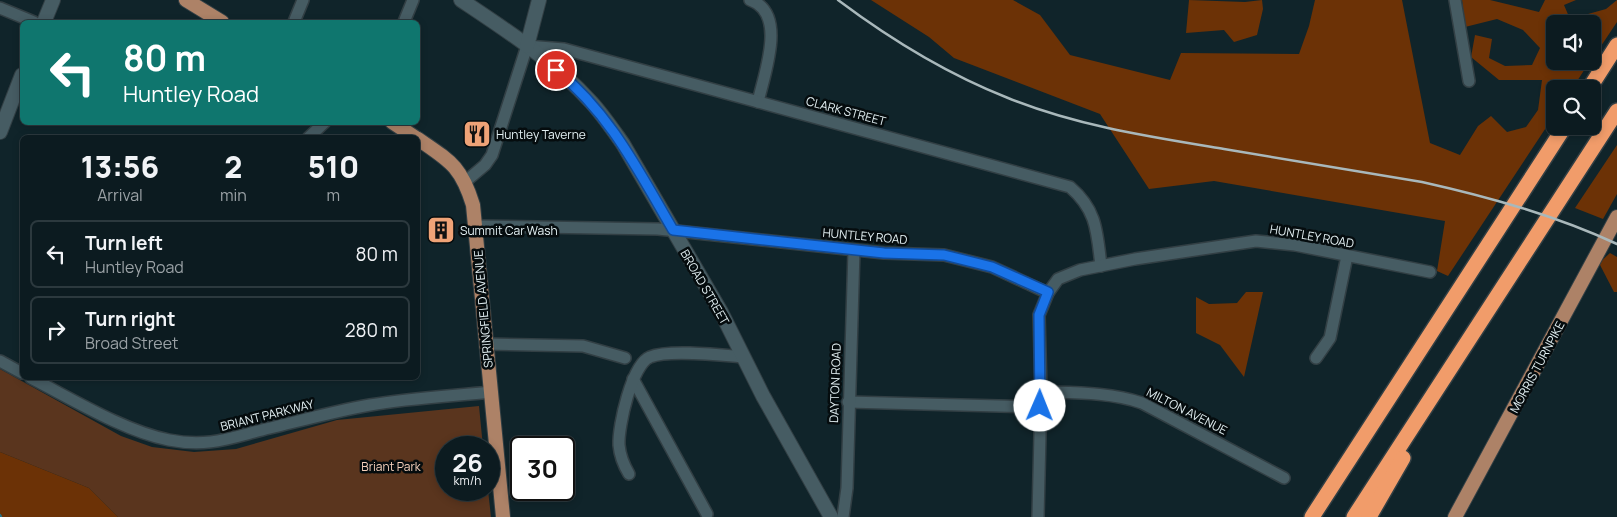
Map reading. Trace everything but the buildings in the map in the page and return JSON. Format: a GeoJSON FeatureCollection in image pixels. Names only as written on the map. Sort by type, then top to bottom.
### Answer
{"type":"FeatureCollection","features":[{"type":"Feature","properties":{"kind":"highway"},"geometry":{"type":"LineString","coordinates":[[1595,80],[1617,45]]}},
{"type":"Feature","properties":{"kind":"highway"},"geometry":{"type":"LineString","coordinates":[[1354,517],[1617,112]]}},
{"type":"Feature","properties":{"kind":"highway"},"geometry":{"type":"LineString","coordinates":[[1312,517],[1558,135]]}},
{"type":"Feature","properties":{"kind":"highway"},"geometry":{"type":"LineString","coordinates":[[1369,517],[1502,287]]}},
{"type":"Feature","properties":{"kind":"main road"},"geometry":{"type":"LineString","coordinates":[[45,20],[53,0]]}},
{"type":"Feature","properties":{"kind":"main road","name":"BROAD STREET"},"geometry":{"type":"LineString","coordinates":[[462,0],[527,46],[574,84],[607,122],[623,144],[721,312],[763,396],[831,517]]}},
{"type":"Feature","properties":{"kind":"main road"},"geometry":{"type":"LineString","coordinates":[[527,46],[539,0]]}},
{"type":"Feature","properties":{"kind":"main road"},"geometry":{"type":"LineString","coordinates":[[190,1],[219,20]]}},
{"type":"Feature","properties":{"kind":"main road"},"geometry":{"type":"LineString","coordinates":[[0,132],[20,80]]}},
{"type":"Feature","properties":{"kind":"main road"},"geometry":{"type":"LineString","coordinates":[[397,125],[412,135]]}},
{"type":"Feature","properties":{"kind":"main road"},"geometry":{"type":"LineString","coordinates":[[420,140],[456,168],[466,181]]}},
{"type":"Feature","properties":{"kind":"main road","name":"SPRINGFIELD AVENUE"},"geometry":{"type":"LineString","coordinates":[[466,181],[473,205],[476,226],[503,517]]}},
{"type":"Feature","properties":{"kind":"main road","name":"MORRIS TURNPIKE"},"geometry":{"type":"LineString","coordinates":[[1455,517],[1617,217]]}},
{"type":"Feature","properties":{"kind":"street"},"geometry":{"type":"LineString","coordinates":[[295,20],[303,0]]}},
{"type":"Feature","properties":{"kind":"street"},"geometry":{"type":"LineString","coordinates":[[405,20],[414,0]]}},
{"type":"Feature","properties":{"kind":"street"},"geometry":{"type":"LineString","coordinates":[[750,0],[765,10],[772,30],[758,102]]}},
{"type":"Feature","properties":{"kind":"street"},"geometry":{"type":"LineString","coordinates":[[1455,0],[1469,81]]}},
{"type":"Feature","properties":{"kind":"street"},"geometry":{"type":"LineString","coordinates":[[0,8],[29,20]]}},
{"type":"Feature","properties":{"kind":"street"},"geometry":{"type":"LineString","coordinates":[[466,181],[485,165],[492,155],[527,46]]}},
{"type":"Feature","properties":{"kind":"street","name":"CLARK STREET"},"geometry":{"type":"LineString","coordinates":[[527,46],[564,48],[1070,187],[1086,202],[1091,211],[1095,222],[1101,266]]}},
{"type":"Feature","properties":{"kind":"street"},"geometry":{"type":"LineString","coordinates":[[311,135],[322,125]]}},
{"type":"Feature","properties":{"kind":"street","name":"HUNTLEY ROAD"},"geometry":{"type":"LineString","coordinates":[[476,226],[673,230],[854,250],[944,255],[992,267],[1048,292],[1058,279],[1065,274],[1101,266],[1256,241],[1294,245],[1430,272]]}},
{"type":"Feature","properties":{"kind":"street","name":"DAYTON ROAD"},"geometry":{"type":"LineString","coordinates":[[843,517],[846,502],[854,250]]}},
{"type":"Feature","properties":{"kind":"street"},"geometry":{"type":"LineString","coordinates":[[1316,358],[1330,338],[1347,256]]}},
{"type":"Feature","properties":{"kind":"street"},"geometry":{"type":"LineString","coordinates":[[1038,517],[1041,392],[1039,315],[1048,292]]}},
{"type":"Feature","properties":{"kind":"street"},"geometry":{"type":"LineString","coordinates":[[486,344],[583,346],[626,358]]}},
{"type":"Feature","properties":{"kind":"street"},"geometry":{"type":"LineString","coordinates":[[629,474],[621,461],[619,444],[622,420],[634,379],[643,360],[658,354],[743,357]]}},
{"type":"Feature","properties":{"kind":"street"},"geometry":{"type":"LineString","coordinates":[[0,361],[20,372]]}},
{"type":"Feature","properties":{"kind":"street"},"geometry":{"type":"LineString","coordinates":[[634,379],[706,514]]}},
{"type":"Feature","properties":{"kind":"street","name":"BRIANT PARKWAY"},"geometry":{"type":"LineString","coordinates":[[46,381],[136,431],[188,442],[232,439],[267,428],[370,405],[491,392]]}},
{"type":"Feature","properties":{"kind":"street","name":"MILTON AVENUE"},"geometry":{"type":"LineString","coordinates":[[1041,392],[1107,395],[1125,397],[1142,403],[1284,478]]}},
{"type":"Feature","properties":{"kind":"street"},"geometry":{"type":"LineString","coordinates":[[848,402],[1040,406]]}},
{"type":"Feature","properties":{"kind":"green space","name":"Briant Park"},"geometry":{"type":"Polygon","coordinates":[[[0,369],[121,436],[152,447],[194,452],[236,449],[337,420],[479,406],[482,436],[435,436],[435,501],[489,501],[491,517],[118,517],[89,488],[0,452],[0,369]]]}},
{"type":"Feature","properties":{"kind":"shaded area"},"geometry":{"type":"Polygon","coordinates":[[[871,0],[1013,0],[1040,15],[1070,55],[1170,80],[1181,53],[1299,54],[1309,26],[1315,0],[1402,0],[1430,143],[1460,155],[1478,126],[1491,116],[1507,132],[1526,127],[1538,110],[1542,80],[1499,80],[1471,57],[1475,35],[1492,39],[1489,58],[1505,66],[1532,65],[1540,48],[1523,30],[1497,19],[1465,27],[1462,0],[1490,0],[1539,12],[1545,0],[1576,0],[1564,5],[1568,15],[1546,15],[1546,70],[1584,70],[1578,80],[1546,80],[1546,128],[1448,276],[1437,271],[1445,221],[1214,181],[1149,189],[1100,114],[954,58],[929,37],[871,0]]]}},
{"type":"Feature","properties":{"kind":"shaded area"},"geometry":{"type":"Polygon","coordinates":[[[1189,0],[1245,2],[1262,0],[1263,9],[1257,35],[1234,42],[1224,30],[1186,33],[1189,0]]]}},
{"type":"Feature","properties":{"kind":"shaded area"},"geometry":{"type":"Polygon","coordinates":[[[1617,0],[1617,22],[1601,46],[1601,15],[1584,15],[1606,9],[1617,0]]]}},
{"type":"Feature","properties":{"kind":"shaded area"},"geometry":{"type":"Polygon","coordinates":[[[1617,145],[1617,194],[1603,219],[1575,208],[1617,145]]]}},
{"type":"Feature","properties":{"kind":"shaded area"},"geometry":{"type":"Polygon","coordinates":[[[1610,253],[1617,257],[1617,292],[1614,292],[1599,263],[1610,253]]]}},
{"type":"Feature","properties":{"kind":"shaded area"},"geometry":{"type":"Polygon","coordinates":[[[1246,292],[1263,292],[1244,377],[1220,345],[1196,333],[1196,297],[1209,304],[1237,303],[1246,292]]]}},
{"type":"Feature","properties":{"kind":"shaded area"},"geometry":{"type":"Polygon","coordinates":[[[0,452],[89,488],[118,517],[0,517],[0,452]]]}},
{"type":"Feature","properties":{"kind":"railway"},"geometry":{"type":"LineString","coordinates":[[838,0],[899,42],[941,67],[1034,108],[1114,130],[1422,182],[1521,208],[1569,224],[1617,244]]}},
{"type":"Feature","properties":{"kind":"place","name":"Huntley Taverne"},"geometry":{"type":"Point","coordinates":[477,134]}},
{"type":"Feature","properties":{"kind":"place","name":"Summit Car Wash"},"geometry":{"type":"Point","coordinates":[441,230]}},
{"type":"Feature","properties":{"kind":"route"},"geometry":{"type":"LineString","coordinates":[[556,70],[592,102],[607,122],[623,144],[673,230],[884,253],[944,255],[992,267],[1048,292],[1039,315],[1040,406]]}}]}
